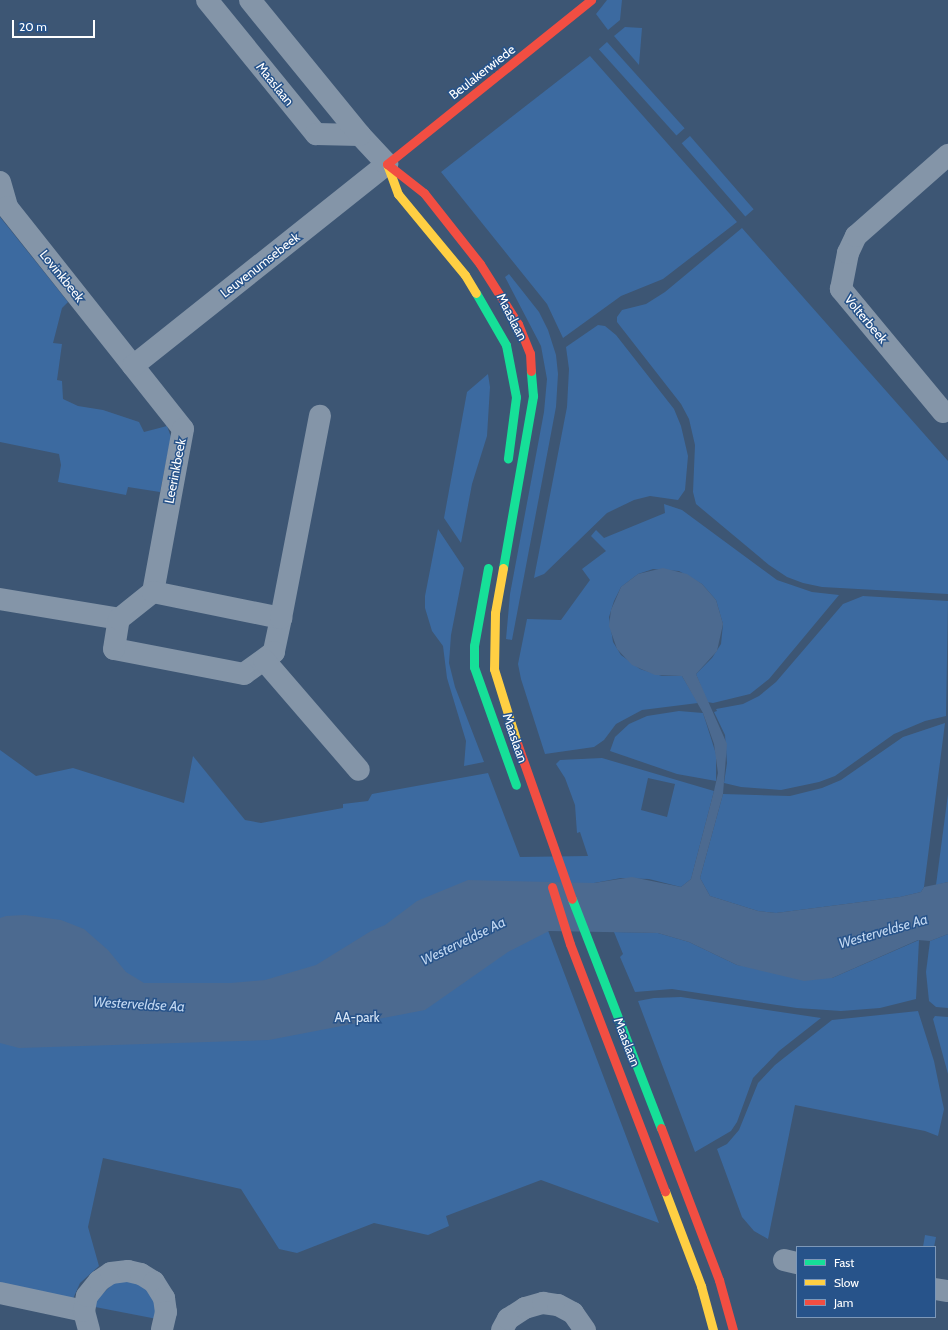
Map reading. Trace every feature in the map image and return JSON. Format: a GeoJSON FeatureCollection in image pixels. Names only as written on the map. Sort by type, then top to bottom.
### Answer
{"type":"FeatureCollection","features":[{"type":"Feature","properties":{"kind":"street","name":"Maaslaan"},"geometry":{"type":"LineString","coordinates":[[207,0],[316,134],[360,135]]}},
{"type":"Feature","properties":{"kind":"street","name":"Maaslaan"},"geometry":{"type":"LineString","coordinates":[[250,0],[360,135],[387,164],[424,193],[480,264],[518,324],[530,353],[533,396],[501,574],[493,646],[494,668],[503,703],[560,867],[716,1273],[733,1330]]}},
{"type":"Feature","properties":{"kind":"street","name":"Beulakerwiede"},"geometry":{"type":"LineString","coordinates":[[387,164],[591,0]]}},
{"type":"Feature","properties":{"kind":"street","name":"Volterbeek"},"geometry":{"type":"LineString","coordinates":[[943,412],[841,289],[848,253],[856,236],[948,156]]}},
{"type":"Feature","properties":{"kind":"street","name":"Maaslaan"},"geometry":{"type":"LineString","coordinates":[[387,164],[398,194],[465,275],[506,345],[516,397],[507,467]]}},
{"type":"Feature","properties":{"kind":"street","name":"Leuvenumsebeek"},"geometry":{"type":"LineString","coordinates":[[133,366],[387,164]]}},
{"type":"Feature","properties":{"kind":"street","name":"Lovinkbeek"},"geometry":{"type":"LineString","coordinates":[[0,182],[7,207],[133,366]]}},
{"type":"Feature","properties":{"kind":"street","name":"Leerinkbeek"},"geometry":{"type":"LineString","coordinates":[[133,366],[183,429],[152,592]]}},
{"type":"Feature","properties":{"kind":"street"},"geometry":{"type":"LineString","coordinates":[[281,618],[152,592],[119,619],[114,649],[244,674],[274,652],[281,618],[320,416]]}},
{"type":"Feature","properties":{"kind":"street","name":"Maaslaan"},"geometry":{"type":"LineString","coordinates":[[489,561],[474,646],[474,667],[520,797]]}},
{"type":"Feature","properties":{"kind":"street"},"geometry":{"type":"LineString","coordinates":[[0,599],[119,619]]}},
{"type":"Feature","properties":{"kind":"street"},"geometry":{"type":"LineString","coordinates":[[264,660],[358,770]]}},
{"type":"Feature","properties":{"kind":"street","name":"Maaslaan"},"geometry":{"type":"LineString","coordinates":[[549,878],[570,944],[701,1286],[713,1330]]}},
{"type":"Feature","properties":{"kind":"street"},"geometry":{"type":"LineString","coordinates":[[0,1293],[86,1321],[87,1296],[99,1281],[111,1273],[128,1271],[141,1274],[154,1282],[164,1298],[166,1312],[162,1330]]}},
{"type":"Feature","properties":{"kind":"street"},"geometry":{"type":"LineString","coordinates":[[936,1289],[948,1291]]}},
{"type":"Feature","properties":{"kind":"street"},"geometry":{"type":"LineString","coordinates":[[502,1330],[508,1318],[525,1308],[543,1303],[558,1306],[573,1313],[585,1330]]}},
{"type":"Feature","properties":{"kind":"green space"},"geometry":{"type":"Polygon","coordinates":[[[607,0],[622,0],[620,20],[608,30],[596,14],[607,0]]]}},
{"type":"Feature","properties":{"kind":"green space"},"geometry":{"type":"Polygon","coordinates":[[[625,27],[642,28],[639,65],[614,36],[625,27]]]}},
{"type":"Feature","properties":{"kind":"green space"},"geometry":{"type":"Polygon","coordinates":[[[607,42],[685,128],[676,136],[599,49],[607,42]]]}},
{"type":"Feature","properties":{"kind":"green space"},"geometry":{"type":"Polygon","coordinates":[[[590,56],[737,222],[663,279],[621,296],[563,338],[547,304],[441,172],[590,56]]]}},
{"type":"Feature","properties":{"kind":"green space"},"geometry":{"type":"Polygon","coordinates":[[[690,136],[754,209],[745,216],[682,143],[690,136]]]}},
{"type":"Feature","properties":{"kind":"green space"},"geometry":{"type":"Polygon","coordinates":[[[0,217],[68,302],[62,308],[53,343],[62,344],[57,380],[62,381],[63,399],[78,406],[103,410],[139,422],[144,432],[167,426],[171,437],[160,492],[128,487],[126,495],[58,482],[61,465],[59,454],[0,442],[0,217]]]}},
{"type":"Feature","properties":{"kind":"green space"},"geometry":{"type":"Polygon","coordinates":[[[742,228],[948,461],[948,594],[822,587],[803,583],[787,577],[769,565],[696,504],[693,492],[695,445],[689,419],[681,404],[617,322],[617,317],[622,310],[646,304],[665,292],[742,228]]]}},
{"type":"Feature","properties":{"kind":"green space"},"geometry":{"type":"Polygon","coordinates":[[[509,274],[539,312],[548,330],[556,355],[558,374],[556,407],[512,640],[506,639],[510,594],[544,412],[547,379],[541,346],[505,277],[509,274]]]}},
{"type":"Feature","properties":{"kind":"green space"},"geometry":{"type":"Polygon","coordinates":[[[598,325],[605,326],[616,335],[674,409],[681,426],[688,456],[685,490],[678,500],[650,496],[634,500],[607,513],[544,574],[534,578],[567,407],[569,369],[566,347],[598,325]]]}},
{"type":"Feature","properties":{"kind":"green space"},"geometry":{"type":"Polygon","coordinates":[[[488,374],[490,387],[487,436],[472,484],[461,543],[444,518],[467,392],[488,374]]]}},
{"type":"Feature","properties":{"kind":"green space"},"geometry":{"type":"Polygon","coordinates":[[[664,504],[682,510],[777,580],[812,592],[839,595],[769,679],[750,694],[713,703],[707,702],[696,674],[712,658],[721,644],[723,624],[716,600],[702,584],[679,571],[653,569],[638,574],[621,587],[614,601],[609,617],[613,642],[621,655],[640,669],[662,676],[682,676],[698,703],[642,710],[616,724],[604,740],[594,747],[545,754],[521,679],[518,664],[527,619],[561,620],[590,580],[582,569],[606,551],[591,536],[596,530],[604,538],[665,513],[664,504]]]}},
{"type":"Feature","properties":{"kind":"green space"},"geometry":{"type":"Polygon","coordinates":[[[438,529],[464,568],[451,635],[449,663],[455,687],[484,762],[464,766],[466,741],[447,678],[443,646],[432,631],[425,608],[425,596],[438,529]]]}},
{"type":"Feature","properties":{"kind":"green space"},"geometry":{"type":"Polygon","coordinates":[[[863,596],[948,601],[946,716],[925,721],[894,734],[835,776],[819,782],[781,790],[741,787],[724,783],[727,763],[725,735],[714,712],[717,711],[716,709],[743,704],[759,696],[776,682],[843,604],[863,596]]]}},
{"type":"Feature","properties":{"kind":"green space"},"geometry":{"type":"Polygon","coordinates":[[[679,711],[703,713],[716,754],[716,781],[677,774],[610,751],[615,737],[629,724],[647,716],[679,711]]]}},
{"type":"Feature","properties":{"kind":"green space"},"geometry":{"type":"Polygon","coordinates":[[[945,723],[924,887],[921,892],[900,897],[776,913],[758,911],[710,896],[700,878],[723,794],[790,796],[822,788],[841,780],[903,737],[945,723]]]}},
{"type":"Feature","properties":{"kind":"green space","name":"AA-park"},"geometry":{"type":"Polygon","coordinates":[[[0,750],[36,776],[73,768],[184,803],[193,756],[245,820],[261,823],[343,808],[343,804],[368,801],[372,794],[488,773],[520,857],[588,856],[580,832],[577,833],[575,805],[565,778],[556,764],[560,760],[602,758],[714,791],[691,879],[681,887],[649,879],[621,878],[594,883],[530,883],[659,1223],[541,1180],[446,1216],[449,1226],[428,1235],[374,1223],[297,1253],[279,1249],[241,1189],[103,1158],[88,1227],[99,1266],[80,1283],[72,1301],[0,1285],[0,750]],[[648,778],[641,810],[667,817],[675,784],[648,778]]]}},
{"type":"Feature","properties":{"kind":"green space"},"geometry":{"type":"Polygon","coordinates":[[[948,794],[948,882],[936,885],[948,794]]]}},
{"type":"Feature","properties":{"kind":"green space"},"geometry":{"type":"Polygon","coordinates":[[[614,932],[658,933],[689,942],[737,965],[832,978],[919,940],[916,999],[880,1008],[841,1011],[797,1008],[672,989],[635,992],[620,957],[623,954],[614,932]]]}},
{"type":"Feature","properties":{"kind":"green space"},"geometry":{"type":"Polygon","coordinates":[[[948,934],[948,1008],[936,1007],[929,1001],[926,972],[930,941],[948,934]]]}},
{"type":"Feature","properties":{"kind":"green space"},"geometry":{"type":"Polygon","coordinates":[[[681,997],[821,1018],[779,1051],[753,1078],[737,1122],[731,1131],[695,1152],[638,1001],[654,998],[681,997]]]}},
{"type":"Feature","properties":{"kind":"green space"},"geometry":{"type":"Polygon","coordinates":[[[918,1011],[934,1061],[944,1109],[938,1136],[925,1131],[795,1105],[768,1239],[754,1231],[742,1217],[717,1149],[727,1144],[739,1130],[758,1083],[775,1065],[832,1020],[918,1011]]]}},
{"type":"Feature","properties":{"kind":"green space"},"geometry":{"type":"Polygon","coordinates":[[[935,1016],[948,1017],[948,1074],[933,1019],[935,1016]]]}},
{"type":"Feature","properties":{"kind":"green space"},"geometry":{"type":"Polygon","coordinates":[[[925,1235],[936,1237],[934,1246],[923,1246],[925,1235]]]}},
{"type":"Feature","properties":{"kind":"green space"},"geometry":{"type":"Polygon","coordinates":[[[120,1277],[152,1290],[157,1319],[90,1306],[120,1277]]]}},
{"type":"Feature","properties":{"kind":"water","name":"Westerveldse Aa"},"geometry":{"type":"Polygon","coordinates":[[[663,568],[687,574],[702,584],[716,600],[723,624],[717,651],[696,674],[727,744],[723,794],[700,878],[710,896],[758,911],[776,913],[900,897],[921,892],[924,887],[948,882],[948,934],[930,941],[918,940],[832,978],[804,981],[737,965],[689,942],[658,933],[549,931],[508,952],[425,1010],[269,1040],[19,1048],[0,1043],[0,918],[6,916],[25,915],[61,920],[84,929],[108,950],[126,972],[144,983],[231,983],[265,980],[316,965],[371,931],[385,925],[417,901],[468,880],[594,883],[632,877],[681,887],[691,879],[714,791],[718,773],[714,744],[703,713],[682,676],[655,675],[632,665],[617,649],[609,626],[611,610],[621,587],[638,574],[663,568]]]}},
{"type":"Feature","properties":{"kind":"traffic: fast"},"geometry":{"type":"LineString","coordinates":[[476,293],[506,345],[516,397],[508,458]]}},
{"type":"Feature","properties":{"kind":"traffic: fast"},"geometry":{"type":"LineString","coordinates":[[503,568],[533,396],[531,371]]}},
{"type":"Feature","properties":{"kind":"traffic: fast"},"geometry":{"type":"LineString","coordinates":[[488,568],[474,646],[474,667],[516,785]]}},
{"type":"Feature","properties":{"kind":"traffic: fast"},"geometry":{"type":"LineString","coordinates":[[572,899],[661,1128]]}},
{"type":"Feature","properties":{"kind":"traffic: slow"},"geometry":{"type":"LineString","coordinates":[[387,164],[398,194],[465,275],[476,293]]}},
{"type":"Feature","properties":{"kind":"traffic: slow"},"geometry":{"type":"LineString","coordinates":[[503,568],[495,613],[494,669],[517,743]]}},
{"type":"Feature","properties":{"kind":"traffic: slow"},"geometry":{"type":"LineString","coordinates":[[665,1191],[701,1286],[713,1330]]}},
{"type":"Feature","properties":{"kind":"traffic: jam"},"geometry":{"type":"LineString","coordinates":[[387,164],[591,0]]}},
{"type":"Feature","properties":{"kind":"traffic: jam"},"geometry":{"type":"LineString","coordinates":[[387,164],[424,193],[480,264],[518,324],[530,353],[531,371]]}},
{"type":"Feature","properties":{"kind":"traffic: jam"},"geometry":{"type":"LineString","coordinates":[[517,743],[572,899]]}},
{"type":"Feature","properties":{"kind":"traffic: jam"},"geometry":{"type":"LineString","coordinates":[[552,887],[570,944],[665,1191]]}},
{"type":"Feature","properties":{"kind":"traffic: jam"},"geometry":{"type":"LineString","coordinates":[[661,1128],[719,1280],[733,1330]]}}]}
